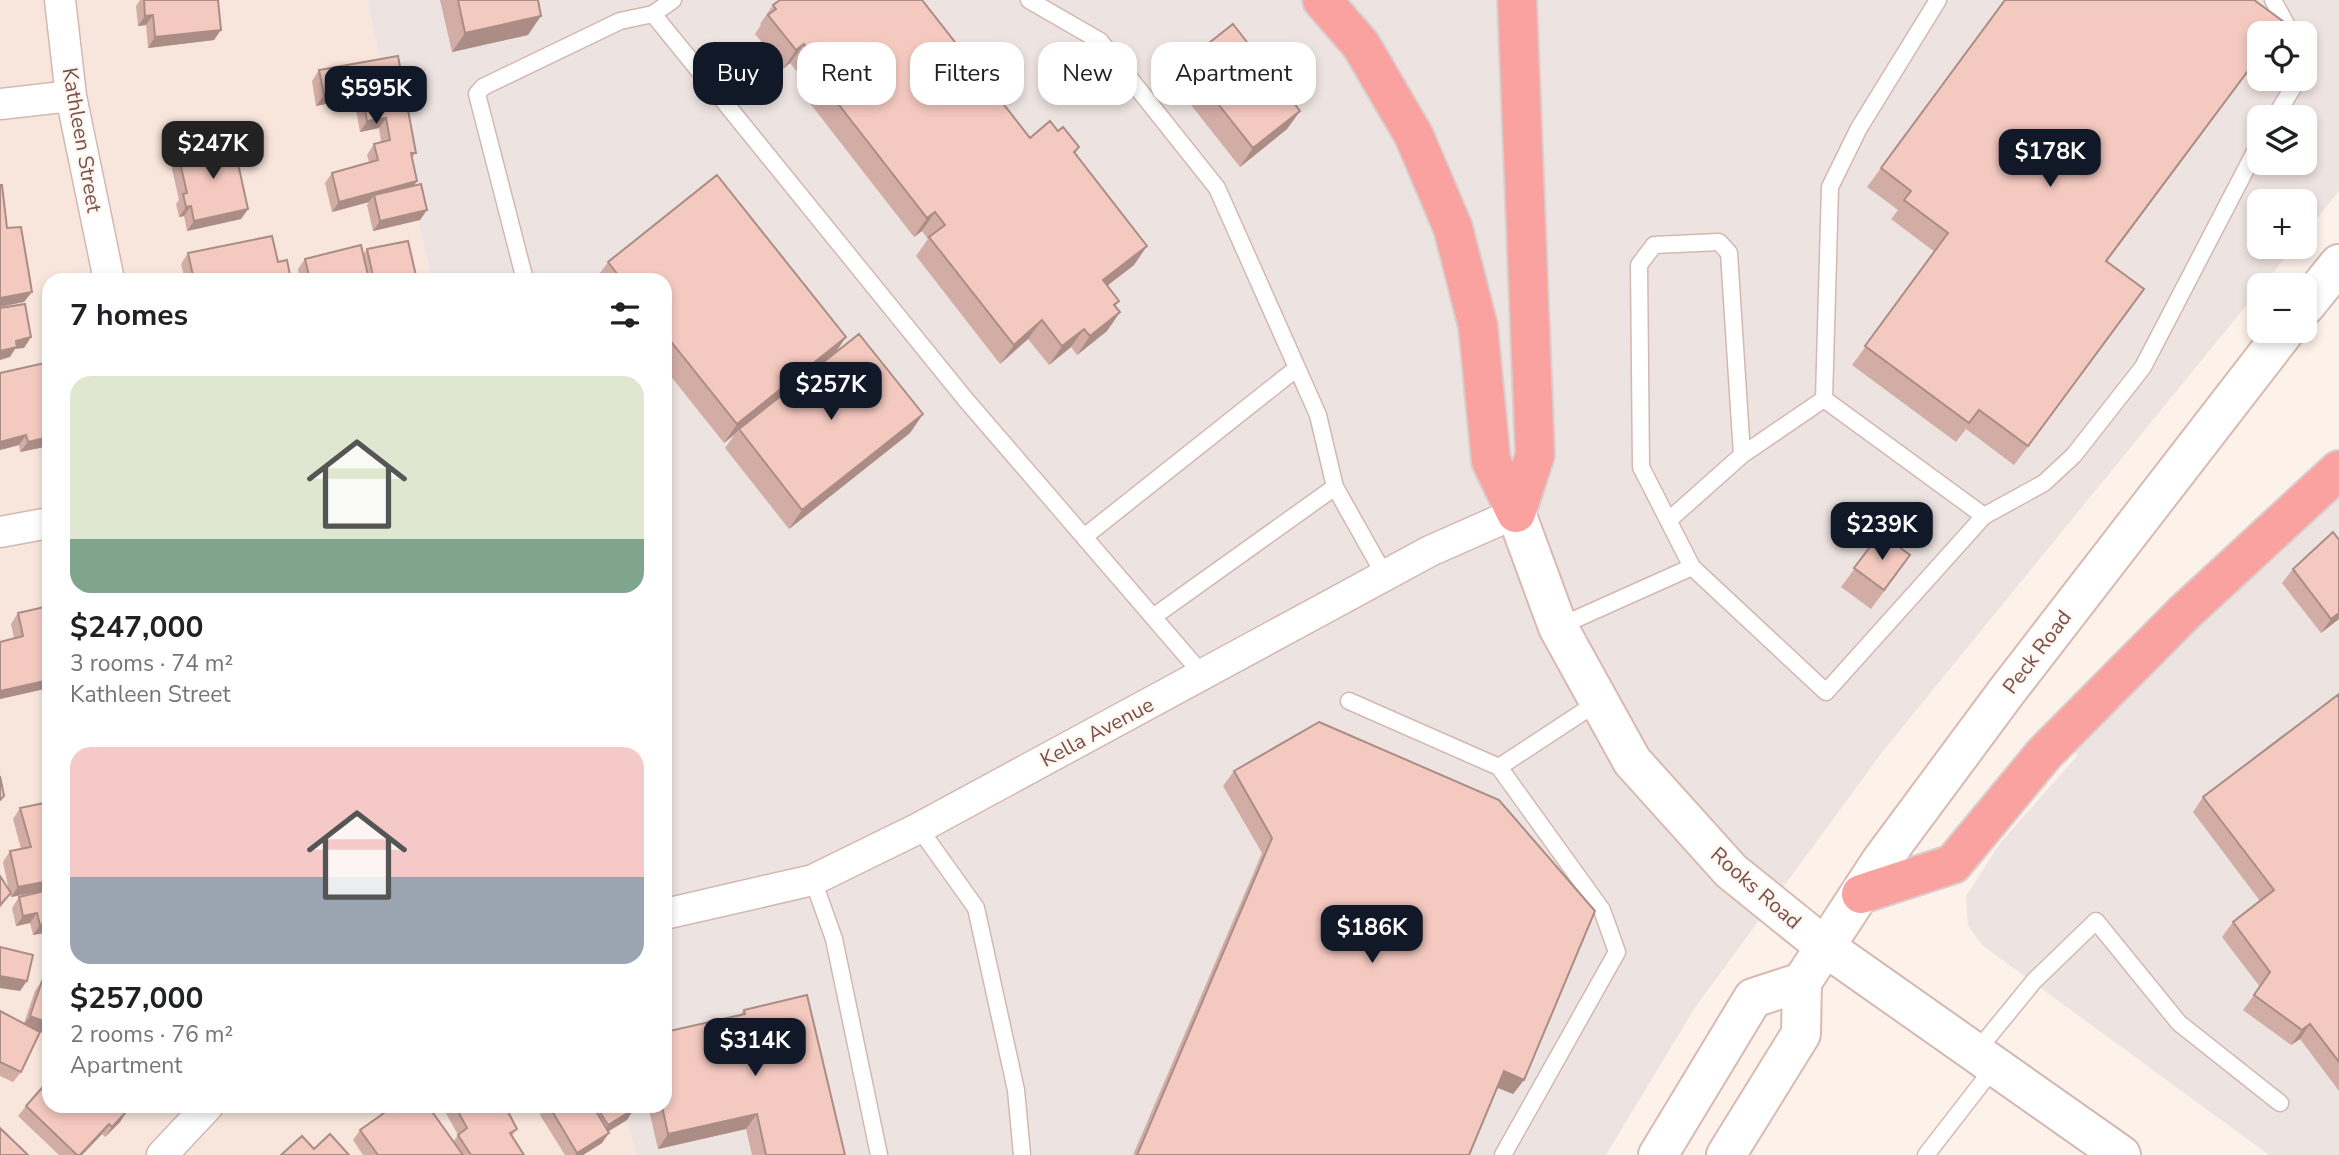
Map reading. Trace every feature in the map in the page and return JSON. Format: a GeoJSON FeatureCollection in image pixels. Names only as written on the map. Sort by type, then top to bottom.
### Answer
{"type":"FeatureCollection","features":[{"type":"Feature","properties":{"kind":"highway"},"geometry":{"type":"LineString","coordinates":[[1322,0],[1361,45],[1414,135],[1453,228],[1478,326],[1491,461],[1516,513]]}},
{"type":"Feature","properties":{"kind":"highway"},"geometry":{"type":"LineString","coordinates":[[1516,513],[1535,455],[1517,0]]}},
{"type":"Feature","properties":{"kind":"highway"},"geometry":{"type":"LineString","coordinates":[[1861,894],[1953,864],[2044,754],[2184,613],[2339,471]]}},
{"type":"Feature","properties":{"kind":"main road"},"geometry":{"type":"LineString","coordinates":[[2317,291],[2339,264]]}},
{"type":"Feature","properties":{"kind":"main road","name":"Peck Road"},"geometry":{"type":"LineString","coordinates":[[1802,982],[1824,946],[2007,691],[2276,343]]}},
{"type":"Feature","properties":{"kind":"main road","name":"Rooks Road"},"geometry":{"type":"LineString","coordinates":[[1516,513],[1558,627],[1632,761],[1731,871],[1824,946],[2121,1155]]}},
{"type":"Feature","properties":{"kind":"main road"},"geometry":{"type":"LineString","coordinates":[[1658,1155],[1753,998],[1802,982],[1801,1034],[1726,1155]]}},
{"type":"Feature","properties":{"kind":"street","name":"Kathleen Street"},"geometry":{"type":"LineString","coordinates":[[60,0],[71,96],[108,273]]}},
{"type":"Feature","properties":{"kind":"street"},"geometry":{"type":"LineString","coordinates":[[0,104],[71,96]]}},
{"type":"Feature","properties":{"kind":"street","name":"Kella Avenue"},"geometry":{"type":"LineString","coordinates":[[672,912],[813,880],[919,828],[1430,551],[1516,513]]}},
{"type":"Feature","properties":{"kind":"street"},"geometry":{"type":"LineString","coordinates":[[0,532],[42,524]]}},
{"type":"Feature","properties":{"kind":"street"},"geometry":{"type":"LineString","coordinates":[[162,1155],[201,1113]]}},
{"type":"Feature","properties":{"kind":"lane"},"geometry":{"type":"LineString","coordinates":[[523,273],[477,94],[483,87],[620,21],[653,15],[673,0]]}},
{"type":"Feature","properties":{"kind":"lane"},"geometry":{"type":"LineString","coordinates":[[1029,0],[1100,41],[1217,188],[1318,415],[1335,487],[1385,576]]}},
{"type":"Feature","properties":{"kind":"lane"},"geometry":{"type":"LineString","coordinates":[[1824,399],[1830,187],[1859,128],[1938,0]]}},
{"type":"Feature","properties":{"kind":"lane"},"geometry":{"type":"LineString","coordinates":[[2273,0],[2284,21]]}},
{"type":"Feature","properties":{"kind":"lane"},"geometry":{"type":"LineString","coordinates":[[653,15],[966,400],[1203,675]]}},
{"type":"Feature","properties":{"kind":"lane"},"geometry":{"type":"LineString","coordinates":[[1742,455],[1729,253],[1719,242],[1654,245],[1639,265],[1641,467],[1692,567],[1826,692],[1984,516],[2044,483],[2074,455],[2143,367],[2247,167]]}},
{"type":"Feature","properties":{"kind":"lane"},"geometry":{"type":"LineString","coordinates":[[1084,537],[1297,368]]}},
{"type":"Feature","properties":{"kind":"lane"},"geometry":{"type":"LineString","coordinates":[[1668,520],[1742,455],[1824,399]]}},
{"type":"Feature","properties":{"kind":"lane"},"geometry":{"type":"LineString","coordinates":[[1824,399],[1984,516]]}},
{"type":"Feature","properties":{"kind":"lane"},"geometry":{"type":"LineString","coordinates":[[1153,617],[1335,487]]}},
{"type":"Feature","properties":{"kind":"lane"},"geometry":{"type":"LineString","coordinates":[[1558,627],[1692,567]]}},
{"type":"Feature","properties":{"kind":"lane"},"geometry":{"type":"LineString","coordinates":[[1349,701],[1499,767],[1602,910],[1617,952],[1503,1155]]}},
{"type":"Feature","properties":{"kind":"lane"},"geometry":{"type":"LineString","coordinates":[[1499,767],[1598,702]]}},
{"type":"Feature","properties":{"kind":"lane"},"geometry":{"type":"LineString","coordinates":[[919,828],[976,908],[1017,1090],[1022,1155]]}},
{"type":"Feature","properties":{"kind":"lane"},"geometry":{"type":"LineString","coordinates":[[813,880],[834,939],[879,1155]]}},
{"type":"Feature","properties":{"kind":"lane"},"geometry":{"type":"LineString","coordinates":[[1926,1155],[2034,981],[2096,921],[2179,1023],[2280,1104]]}},
{"type":"Feature","properties":{"kind":"shaded area"},"geometry":{"type":"Polygon","coordinates":[[[0,0],[367,0],[430,273],[42,273],[42,1113],[626,1113],[636,1155],[0,1155],[0,0]]]}},
{"type":"Feature","properties":{"kind":"shaded area"},"geometry":{"type":"Polygon","coordinates":[[[367,0],[2339,0],[2339,191],[2317,218],[2317,189],[2247,189],[2247,259],[2284,259],[2273,273],[2247,273],[2247,305],[1883,751],[1694,1009],[1606,1155],[636,1155],[626,1113],[672,1113],[672,273],[430,273],[367,0]]]}},
{"type":"Feature","properties":{"kind":"shaded area"},"geometry":{"type":"Polygon","coordinates":[[[2339,493],[2339,1155],[2269,1155],[1982,945],[1968,925],[1966,896],[2001,842],[2078,755],[2068,745],[2339,493]]]}},
{"type":"Feature","properties":{"kind":"building"},"geometry":{"type":"Polygon","coordinates":[[[144,0],[218,0],[221,30],[155,37],[153,15],[145,16],[144,0]]]}},
{"type":"Feature","properties":{"kind":"building"},"geometry":{"type":"Polygon","coordinates":[[[458,0],[538,0],[541,16],[465,33],[458,0]]]}},
{"type":"Feature","properties":{"kind":"building"},"geometry":{"type":"Polygon","coordinates":[[[780,0],[922,0],[955,42],[910,42],[910,105],[1004,105],[1030,138],[1050,121],[1058,131],[1063,127],[1079,147],[1074,152],[1147,246],[1103,280],[1119,301],[1114,305],[1120,312],[1090,336],[1084,329],[1062,346],[1042,320],[1014,345],[929,237],[945,225],[935,212],[927,218],[839,105],[896,105],[896,42],[797,42],[796,50],[768,15],[776,9],[773,5],[780,0]]]}},
{"type":"Feature","properties":{"kind":"building"},"geometry":{"type":"Polygon","coordinates":[[[2005,0],[2254,0],[2283,21],[2247,21],[2247,72],[2106,261],[2144,289],[2028,446],[1979,410],[1969,423],[1865,346],[1948,233],[1904,200],[1911,191],[1881,168],[2005,0]]]}},
{"type":"Feature","properties":{"kind":"building"},"geometry":{"type":"Polygon","coordinates":[[[1233,24],[1247,42],[1210,42],[1233,24]]]}},
{"type":"Feature","properties":{"kind":"building"},"geometry":{"type":"Polygon","coordinates":[[[398,56],[416,153],[411,153],[417,181],[339,202],[332,173],[378,160],[374,144],[390,140],[386,118],[367,121],[361,88],[324,95],[319,70],[398,56]]]}},
{"type":"Feature","properties":{"kind":"building"},"geometry":{"type":"Polygon","coordinates":[[[1219,105],[1295,105],[1300,111],[1253,148],[1219,105]]]}},
{"type":"Feature","properties":{"kind":"building"},"geometry":{"type":"Polygon","coordinates":[[[233,141],[248,209],[194,221],[191,206],[186,207],[183,194],[187,193],[178,154],[233,141]]]}},
{"type":"Feature","properties":{"kind":"building"},"geometry":{"type":"Polygon","coordinates":[[[717,175],[846,337],[737,424],[672,343],[672,273],[617,273],[608,262],[717,175]]]}},
{"type":"Feature","properties":{"kind":"building"},"geometry":{"type":"Polygon","coordinates":[[[421,184],[427,210],[380,221],[374,195],[421,184]]]}},
{"type":"Feature","properties":{"kind":"building"},"geometry":{"type":"Polygon","coordinates":[[[0,185],[7,228],[21,227],[32,292],[0,298],[0,185]]]}},
{"type":"Feature","properties":{"kind":"building"},"geometry":{"type":"Polygon","coordinates":[[[272,236],[278,262],[287,260],[290,273],[192,273],[188,253],[272,236]]]}},
{"type":"Feature","properties":{"kind":"building"},"geometry":{"type":"Polygon","coordinates":[[[408,241],[415,273],[372,273],[367,249],[408,241]]]}},
{"type":"Feature","properties":{"kind":"building"},"geometry":{"type":"Polygon","coordinates":[[[361,245],[367,273],[308,273],[305,259],[361,245]]]}},
{"type":"Feature","properties":{"kind":"building"},"geometry":{"type":"Polygon","coordinates":[[[25,304],[31,337],[16,341],[17,347],[0,351],[0,308],[25,304]]]}},
{"type":"Feature","properties":{"kind":"building"},"geometry":{"type":"Polygon","coordinates":[[[859,334],[923,414],[802,510],[739,429],[859,334]]]}},
{"type":"Feature","properties":{"kind":"building"},"geometry":{"type":"Polygon","coordinates":[[[42,364],[42,439],[28,442],[26,435],[0,442],[0,373],[42,364]]]}},
{"type":"Feature","properties":{"kind":"building"},"geometry":{"type":"Polygon","coordinates":[[[2333,532],[2339,540],[2339,613],[2331,619],[2293,569],[2333,532]]]}},
{"type":"Feature","properties":{"kind":"building"},"geometry":{"type":"Polygon","coordinates":[[[1887,538],[1910,555],[1884,590],[1854,568],[1876,539],[1882,544],[1887,538]]]}},
{"type":"Feature","properties":{"kind":"building"},"geometry":{"type":"Polygon","coordinates":[[[42,608],[42,682],[0,691],[0,642],[23,636],[18,613],[42,608]]]}},
{"type":"Feature","properties":{"kind":"building"},"geometry":{"type":"Polygon","coordinates":[[[2339,694],[2339,1062],[2310,1024],[2302,1030],[2254,995],[2270,972],[2233,922],[2274,890],[2203,797],[2339,694]]]}},
{"type":"Feature","properties":{"kind":"building"},"geometry":{"type":"Polygon","coordinates":[[[1319,722],[1499,800],[1595,911],[1524,1080],[1504,1071],[1469,1155],[1137,1155],[1272,838],[1234,771],[1319,722]]]}},
{"type":"Feature","properties":{"kind":"building"},"geometry":{"type":"Polygon","coordinates":[[[0,776],[4,796],[0,800],[0,776]]]}},
{"type":"Feature","properties":{"kind":"building"},"geometry":{"type":"Polygon","coordinates":[[[42,803],[42,882],[18,887],[10,851],[31,847],[20,808],[42,803]]]}},
{"type":"Feature","properties":{"kind":"building"},"geometry":{"type":"Polygon","coordinates":[[[0,876],[11,893],[0,905],[0,876]]]}},
{"type":"Feature","properties":{"kind":"building"},"geometry":{"type":"Polygon","coordinates":[[[42,892],[42,925],[37,913],[23,916],[19,897],[42,892]]]}},
{"type":"Feature","properties":{"kind":"building"},"geometry":{"type":"Polygon","coordinates":[[[0,947],[33,955],[27,981],[0,976],[0,947]]]}},
{"type":"Feature","properties":{"kind":"building"},"geometry":{"type":"Polygon","coordinates":[[[42,981],[42,1020],[30,1016],[42,981]]]}},
{"type":"Feature","properties":{"kind":"building"},"geometry":{"type":"Polygon","coordinates":[[[807,995],[845,1155],[766,1155],[757,1114],[668,1134],[664,1113],[672,1113],[672,1030],[745,1014],[744,1010],[807,995]]]}},
{"type":"Feature","properties":{"kind":"building"},"geometry":{"type":"Polygon","coordinates":[[[0,1011],[40,1032],[21,1072],[0,1062],[0,1011]]]}},
{"type":"Feature","properties":{"kind":"building"},"geometry":{"type":"Polygon","coordinates":[[[42,1088],[42,1113],[125,1113],[112,1127],[109,1124],[77,1155],[26,1106],[42,1088]]]}},
{"type":"Feature","properties":{"kind":"building"},"geometry":{"type":"Polygon","coordinates":[[[384,1113],[433,1113],[463,1155],[378,1155],[360,1130],[384,1113]]]}},
{"type":"Feature","properties":{"kind":"building"},"geometry":{"type":"Polygon","coordinates":[[[459,1113],[509,1113],[517,1129],[510,1133],[524,1155],[471,1155],[458,1135],[467,1128],[459,1113]]]}},
{"type":"Feature","properties":{"kind":"building"},"geometry":{"type":"Polygon","coordinates":[[[553,1113],[597,1113],[609,1133],[577,1153],[553,1113]]]}},
{"type":"Feature","properties":{"kind":"building"},"geometry":{"type":"Polygon","coordinates":[[[600,1113],[628,1113],[608,1125],[600,1113]]]}},
{"type":"Feature","properties":{"kind":"building"},"geometry":{"type":"Polygon","coordinates":[[[0,1128],[28,1155],[0,1155],[0,1128]]]}},
{"type":"Feature","properties":{"kind":"building"},"geometry":{"type":"Polygon","coordinates":[[[330,1134],[349,1155],[281,1155],[302,1136],[314,1149],[330,1134]]]}}]}
